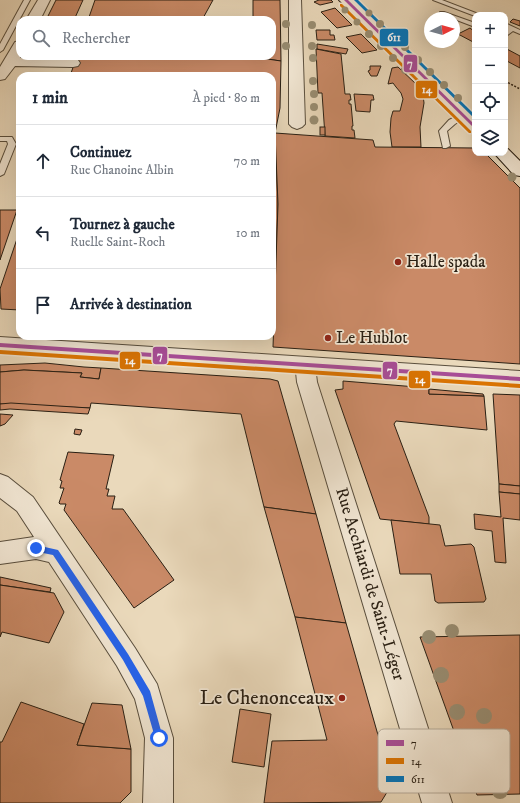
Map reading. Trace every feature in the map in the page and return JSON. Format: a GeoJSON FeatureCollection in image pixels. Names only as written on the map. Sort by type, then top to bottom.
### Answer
{"type":"FeatureCollection","features":[{"type":"Feature","properties":{"kind":"street"},"geometry":{"type":"LineString","coordinates":[[35,16],[44,0]]}},
{"type":"Feature","properties":{"kind":"street"},"geometry":{"type":"LineString","coordinates":[[295,0],[297,124]]}},
{"type":"Feature","properties":{"kind":"street"},"geometry":{"type":"LineString","coordinates":[[346,0],[472,124]]}},
{"type":"Feature","properties":{"kind":"street"},"geometry":{"type":"LineString","coordinates":[[3,70],[16,50]]}},
{"type":"Feature","properties":{"kind":"street"},"geometry":{"type":"LineString","coordinates":[[3,70],[73,64]]}},
{"type":"Feature","properties":{"kind":"street"},"geometry":{"type":"LineString","coordinates":[[505,156],[520,171]]}},
{"type":"Feature","properties":{"kind":"street"},"geometry":{"type":"LineString","coordinates":[[0,345],[520,379]]}},
{"type":"Feature","properties":{"kind":"street","name":"Rue Acchiardi de Saint-Léger"},"geometry":{"type":"LineString","coordinates":[[305,365],[305,374],[414,729]]}},
{"type":"Feature","properties":{"kind":"street"},"geometry":{"type":"LineString","coordinates":[[0,484],[25,504],[126,657],[147,694],[159,738],[158,803]]}},
{"type":"Feature","properties":{"kind":"street"},"geometry":{"type":"LineString","coordinates":[[0,553],[36,548],[56,552]]}},
{"type":"Feature","properties":{"kind":"street","name":"Rue Acchiardi de Saint-Léger"},"geometry":{"type":"LineString","coordinates":[[434,793],[437,803]]}},
{"type":"Feature","properties":{"kind":"lane"},"geometry":{"type":"LineString","coordinates":[[18,16],[27,0]]}},
{"type":"Feature","properties":{"kind":"lane"},"geometry":{"type":"LineString","coordinates":[[436,0],[472,13]]}},
{"type":"Feature","properties":{"kind":"lane"},"geometry":{"type":"LineString","coordinates":[[0,50],[16,20]]}},
{"type":"Feature","properties":{"kind":"lane"},"geometry":{"type":"LineString","coordinates":[[460,20],[472,25]]}},
{"type":"Feature","properties":{"kind":"lane"},"geometry":{"type":"LineString","coordinates":[[520,28],[505,25],[520,32]]}},
{"type":"Feature","properties":{"kind":"lane"},"geometry":{"type":"LineString","coordinates":[[446,146],[443,131],[453,120],[464,116]]}},
{"type":"Feature","properties":{"kind":"lane"},"geometry":{"type":"LineString","coordinates":[[0,139],[9,139],[12,144],[0,174]]}},
{"type":"Feature","properties":{"kind":"path"},"geometry":{"type":"LineString","coordinates":[[508,83],[520,89]]}},
{"type":"Feature","properties":{"kind":"building"},"geometry":{"type":"Polygon","coordinates":[[[56,0],[83,0],[76,16],[48,16],[56,0]]]}},
{"type":"Feature","properties":{"kind":"building"},"geometry":{"type":"Polygon","coordinates":[[[95,0],[213,0],[204,16],[89,16],[95,0]]]}},
{"type":"Feature","properties":{"kind":"building"},"geometry":{"type":"Polygon","coordinates":[[[253,0],[280,0],[281,61],[274,60],[276,60],[276,16],[253,16],[253,0]]]}},
{"type":"Feature","properties":{"kind":"building"},"geometry":{"type":"Polygon","coordinates":[[[319,0],[331,0],[333,2],[320,5],[314,2],[319,0]]]}},
{"type":"Feature","properties":{"kind":"building"},"geometry":{"type":"Polygon","coordinates":[[[335,8],[352,25],[337,28],[321,12],[335,8]]]}},
{"type":"Feature","properties":{"kind":"building"},"geometry":{"type":"Polygon","coordinates":[[[513,19],[520,21],[520,26],[510,22],[513,19]]]}},
{"type":"Feature","properties":{"kind":"building"},"geometry":{"type":"Polygon","coordinates":[[[470,28],[472,30],[472,41],[460,35],[460,33],[470,28]]]}},
{"type":"Feature","properties":{"kind":"building"},"geometry":{"type":"Polygon","coordinates":[[[316,30],[330,30],[330,35],[334,35],[335,40],[317,40],[316,30]]]}},
{"type":"Feature","properties":{"kind":"building"},"geometry":{"type":"Polygon","coordinates":[[[361,34],[377,50],[362,53],[346,37],[361,34]]]}},
{"type":"Feature","properties":{"kind":"building"},"geometry":{"type":"Polygon","coordinates":[[[317,44],[348,49],[346,54],[317,49],[317,44]]]}},
{"type":"Feature","properties":{"kind":"building"},"geometry":{"type":"Polygon","coordinates":[[[316,49],[341,54],[345,94],[350,94],[351,100],[349,100],[349,104],[351,104],[352,130],[354,130],[355,138],[325,136],[322,93],[318,93],[316,49]]]}},
{"type":"Feature","properties":{"kind":"building"},"geometry":{"type":"Polygon","coordinates":[[[508,50],[520,56],[520,68],[508,62],[508,50]]]}},
{"type":"Feature","properties":{"kind":"building"},"geometry":{"type":"Polygon","coordinates":[[[76,60],[281,61],[280,108],[276,128],[276,72],[71,72],[76,60]]]}},
{"type":"Feature","properties":{"kind":"building"},"geometry":{"type":"Polygon","coordinates":[[[370,66],[381,66],[377,76],[371,76],[368,71],[370,70],[370,66]]]}},
{"type":"Feature","properties":{"kind":"building"},"geometry":{"type":"Polygon","coordinates":[[[398,67],[416,84],[423,95],[424,103],[420,127],[421,147],[392,147],[390,132],[391,118],[393,111],[400,111],[403,99],[401,93],[393,83],[388,84],[392,68],[398,67]]]}},
{"type":"Feature","properties":{"kind":"building"},"geometry":{"type":"Polygon","coordinates":[[[354,94],[373,95],[374,100],[371,100],[370,112],[356,111],[354,94]]]}},
{"type":"Feature","properties":{"kind":"building"},"geometry":{"type":"Polygon","coordinates":[[[320,127],[325,127],[325,135],[320,135],[320,127]]]}},
{"type":"Feature","properties":{"kind":"building","name":"Halle spada"},"geometry":{"type":"Polygon","coordinates":[[[276,133],[373,140],[375,147],[472,148],[472,156],[488,156],[520,188],[520,364],[273,347],[273,340],[276,340],[278,204],[276,133]]]}},
{"type":"Feature","properties":{"kind":"building"},"geometry":{"type":"Polygon","coordinates":[[[276,157],[278,204],[276,262],[276,157]]]}},
{"type":"Feature","properties":{"kind":"building"},"geometry":{"type":"Polygon","coordinates":[[[0,210],[16,210],[16,213],[0,260],[0,210]]]}},
{"type":"Feature","properties":{"kind":"building"},"geometry":{"type":"Polygon","coordinates":[[[16,242],[16,310],[1,309],[0,289],[16,242]]]}},
{"type":"Feature","properties":{"kind":"building"},"geometry":{"type":"Polygon","coordinates":[[[45,363],[101,368],[99,379],[80,377],[82,373],[24,370],[0,372],[0,365],[45,363]]]}},
{"type":"Feature","properties":{"kind":"building"},"geometry":{"type":"Polygon","coordinates":[[[101,368],[270,379],[278,381],[316,514],[264,507],[241,414],[91,403],[90,408],[0,404],[0,372],[24,370],[82,373],[80,377],[99,379],[101,368]]]}},
{"type":"Feature","properties":{"kind":"building"},"geometry":{"type":"Polygon","coordinates":[[[343,381],[429,388],[429,394],[484,396],[487,430],[396,421],[394,424],[429,517],[429,524],[380,519],[335,390],[343,389],[343,381]]]}},
{"type":"Feature","properties":{"kind":"building"},"geometry":{"type":"Polygon","coordinates":[[[429,389],[483,394],[484,396],[429,394],[429,389]]]}},
{"type":"Feature","properties":{"kind":"building"},"geometry":{"type":"Polygon","coordinates":[[[493,394],[520,395],[520,486],[499,484],[493,394]]]}},
{"type":"Feature","properties":{"kind":"building"},"geometry":{"type":"Polygon","coordinates":[[[11,403],[90,408],[88,414],[10,409],[0,410],[0,404],[11,403]]]}},
{"type":"Feature","properties":{"kind":"building"},"geometry":{"type":"Polygon","coordinates":[[[0,414],[13,415],[5,424],[0,426],[0,414]]]}},
{"type":"Feature","properties":{"kind":"building"},"geometry":{"type":"Polygon","coordinates":[[[75,429],[82,430],[80,435],[74,434],[75,429]]]}},
{"type":"Feature","properties":{"kind":"building"},"geometry":{"type":"Polygon","coordinates":[[[68,452],[114,455],[106,489],[109,489],[107,496],[115,496],[112,509],[123,509],[174,580],[134,608],[64,510],[66,504],[59,503],[64,488],[60,488],[62,481],[60,480],[68,452]]]}},
{"type":"Feature","properties":{"kind":"building"},"geometry":{"type":"Polygon","coordinates":[[[499,484],[520,486],[520,494],[499,492],[499,484]]]}},
{"type":"Feature","properties":{"kind":"building"},"geometry":{"type":"Polygon","coordinates":[[[499,492],[520,494],[520,520],[503,518],[506,563],[495,562],[492,531],[475,529],[474,514],[501,517],[499,492]]]}},
{"type":"Feature","properties":{"kind":"building"},"geometry":{"type":"Polygon","coordinates":[[[264,507],[316,514],[346,623],[295,617],[264,507]]]}},
{"type":"Feature","properties":{"kind":"building"},"geometry":{"type":"Polygon","coordinates":[[[391,520],[440,525],[445,546],[471,544],[474,547],[486,599],[484,602],[438,603],[435,601],[431,574],[400,574],[391,520]]]}},
{"type":"Feature","properties":{"kind":"building"},"geometry":{"type":"Polygon","coordinates":[[[0,577],[51,588],[50,592],[0,585],[0,577]]]}},
{"type":"Feature","properties":{"kind":"building"},"geometry":{"type":"Polygon","coordinates":[[[0,585],[54,593],[64,612],[49,643],[2,632],[0,637],[0,585]]]}},
{"type":"Feature","properties":{"kind":"building","name":"Le Chenonceaux"},"geometry":{"type":"Polygon","coordinates":[[[295,617],[346,623],[378,735],[378,793],[386,793],[381,802],[264,803],[272,741],[327,740],[295,617]]]}},
{"type":"Feature","properties":{"kind":"building"},"geometry":{"type":"Polygon","coordinates":[[[520,635],[520,794],[477,795],[476,793],[510,793],[510,729],[453,729],[420,637],[520,635]]]}},
{"type":"Feature","properties":{"kind":"building"},"geometry":{"type":"Polygon","coordinates":[[[21,702],[84,724],[77,745],[131,749],[131,792],[120,803],[0,803],[0,742],[2,742],[21,702]]]}},
{"type":"Feature","properties":{"kind":"building"},"geometry":{"type":"Polygon","coordinates":[[[92,703],[122,705],[131,749],[77,745],[92,703]]]}},
{"type":"Feature","properties":{"kind":"building"},"geometry":{"type":"Polygon","coordinates":[[[240,709],[271,714],[264,767],[232,762],[240,709]]]}},
{"type":"Feature","properties":{"kind":"transit line","name":"7"},"geometry":{"type":"LineString","coordinates":[[346,0],[472,124]]}},
{"type":"Feature","properties":{"kind":"transit line","name":"611"},"geometry":{"type":"LineString","coordinates":[[356,0],[472,114]]}},
{"type":"Feature","properties":{"kind":"transit line","name":"14"},"geometry":{"type":"LineString","coordinates":[[341,5],[470,132]]}},
{"type":"Feature","properties":{"kind":"transit line","name":"7"},"geometry":{"type":"LineString","coordinates":[[0,345],[520,379]]}},
{"type":"Feature","properties":{"kind":"transit line","name":"14"},"geometry":{"type":"LineString","coordinates":[[0,352],[520,386]]}},
{"type":"Feature","properties":{"kind":"place","name":"Halle spada"},"geometry":{"type":"Point","coordinates":[398,262]}},
{"type":"Feature","properties":{"kind":"place","name":"Le Hublot"},"geometry":{"type":"Point","coordinates":[328,338]}},
{"type":"Feature","properties":{"kind":"place","name":"Le Chenonceaux"},"geometry":{"type":"Point","coordinates":[342,698]}},
{"type":"Feature","properties":{"kind":"route"},"geometry":{"type":"LineString","coordinates":[[36,548],[56,552],[126,657],[147,694],[159,738]]}}]}
